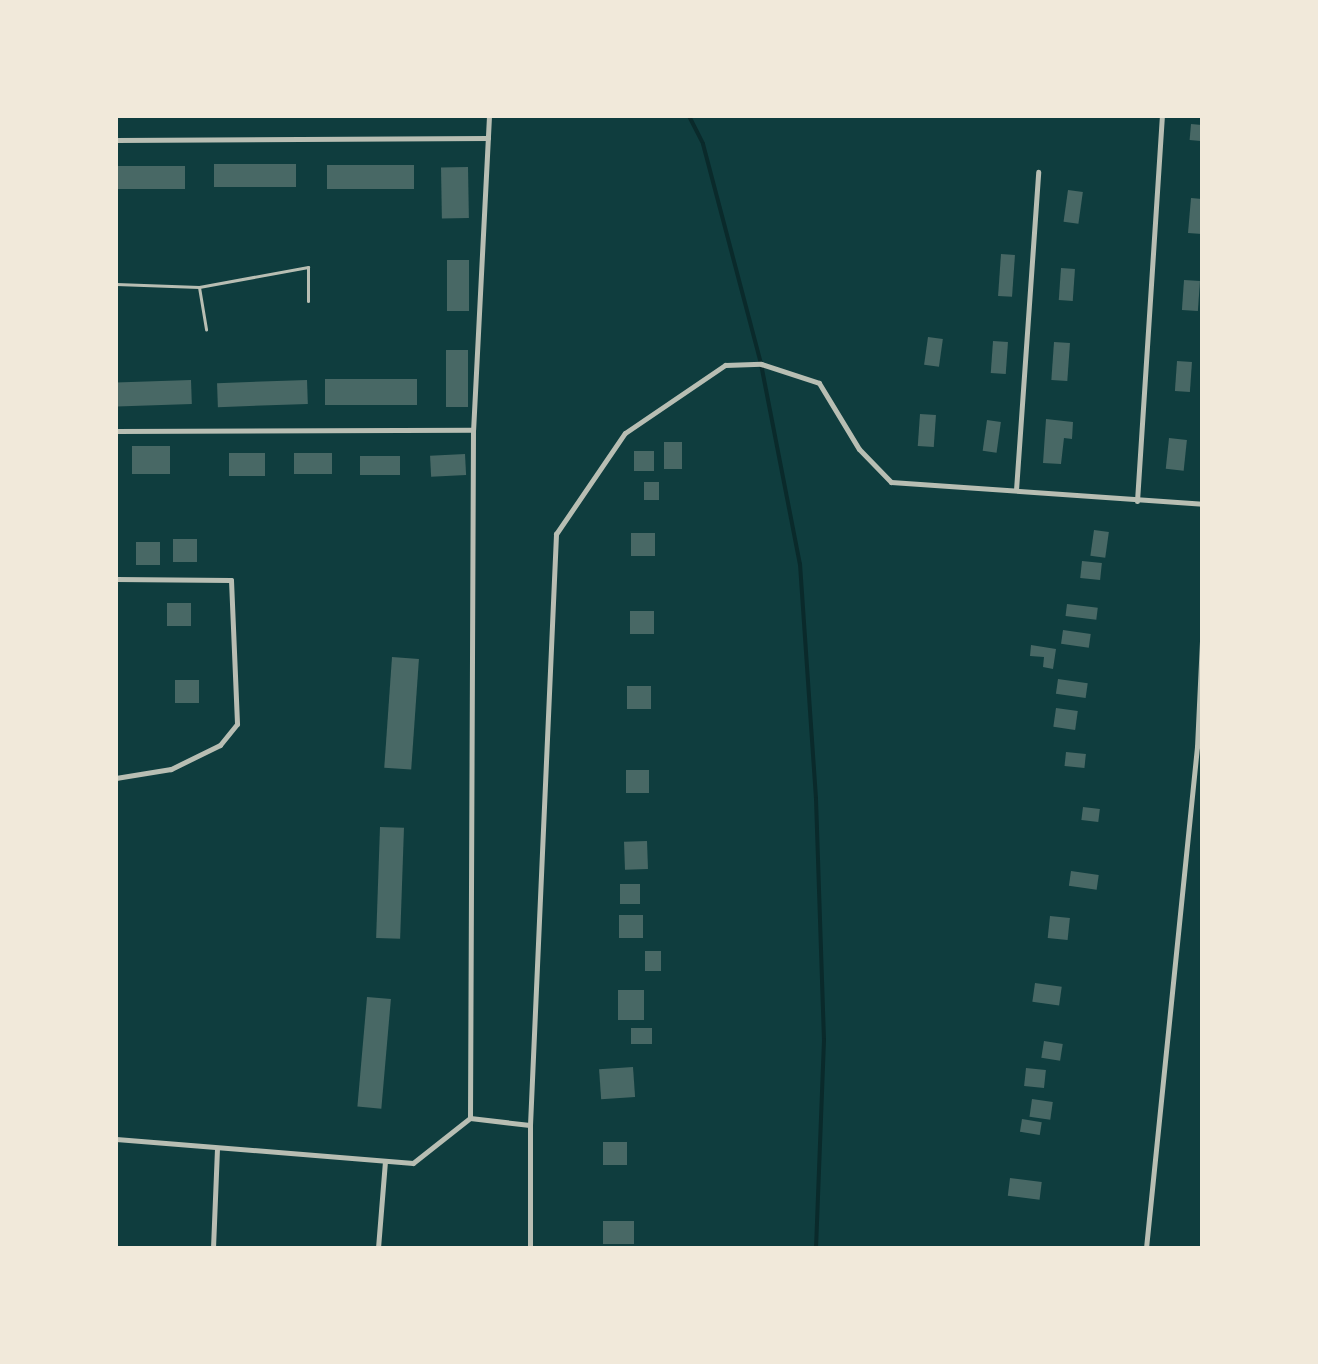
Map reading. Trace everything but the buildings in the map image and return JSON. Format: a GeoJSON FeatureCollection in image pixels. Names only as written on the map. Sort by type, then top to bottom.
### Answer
{"type":"FeatureCollection","features":[{"type":"Feature","properties":{"kind":"street"},"geometry":{"type":"LineString","coordinates":[[470,1118],[473,430],[489,116]]}},
{"type":"Feature","properties":{"kind":"street"},"geometry":{"type":"LineString","coordinates":[[1137,501],[1162,116]]}},
{"type":"Feature","properties":{"kind":"street"},"geometry":{"type":"LineString","coordinates":[[116,140],[488,138]]}},
{"type":"Feature","properties":{"kind":"street"},"geometry":{"type":"LineString","coordinates":[[1016,490],[1038,172]]}},
{"type":"Feature","properties":{"kind":"street"},"geometry":{"type":"LineString","coordinates":[[530,1248],[530,1125],[556,534],[625,433],[725,365],[761,364],[819,383],[859,449],[891,482],[1202,504]]}},
{"type":"Feature","properties":{"kind":"street"},"geometry":{"type":"LineString","coordinates":[[116,431],[473,430]]}},
{"type":"Feature","properties":{"kind":"street"},"geometry":{"type":"LineString","coordinates":[[116,579],[231,580],[237,724],[220,745],[171,769],[116,778]]}},
{"type":"Feature","properties":{"kind":"street"},"geometry":{"type":"LineString","coordinates":[[1146,1248],[1197,747],[1202,641]]}},
{"type":"Feature","properties":{"kind":"street"},"geometry":{"type":"LineString","coordinates":[[116,1139],[413,1163],[470,1118],[530,1125]]}},
{"type":"Feature","properties":{"kind":"street"},"geometry":{"type":"LineString","coordinates":[[213,1248],[217,1148]]}},
{"type":"Feature","properties":{"kind":"street"},"geometry":{"type":"LineString","coordinates":[[378,1248],[385,1161]]}},
{"type":"Feature","properties":{"kind":"lane"},"geometry":{"type":"LineString","coordinates":[[116,284],[199,287],[308,267],[308,301]]}},
{"type":"Feature","properties":{"kind":"lane"},"geometry":{"type":"LineString","coordinates":[[199,287],[206,329]]}},
{"type":"Feature","properties":{"kind":"waterway"},"geometry":{"type":"LineString","coordinates":[[689,116],[703,144],[761,364],[800,564],[816,799],[824,1040],[816,1248]]}}]}
